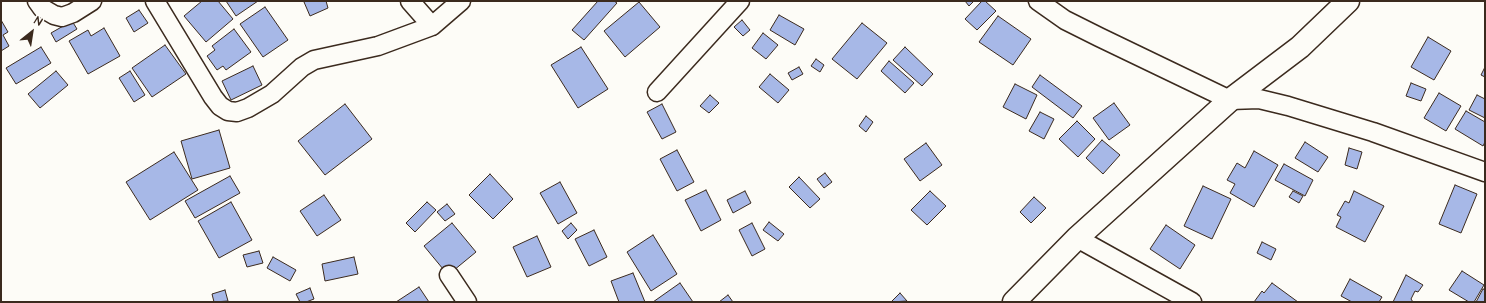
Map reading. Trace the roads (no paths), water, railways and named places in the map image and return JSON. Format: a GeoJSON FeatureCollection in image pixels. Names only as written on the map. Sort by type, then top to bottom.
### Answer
{"type":"FeatureCollection","features":[{"type":"Feature","properties":{"kind":"street"},"geometry":{"type":"LineString","coordinates":[[36,1],[42,8],[54,15],[62,17],[73,13],[92,1]]}},
{"type":"Feature","properties":{"kind":"street"},"geometry":{"type":"LineString","coordinates":[[155,1],[213,97],[220,106],[228,111],[236,112],[248,108],[272,94],[302,67],[314,60],[378,46],[432,26],[461,1]]}},
{"type":"Feature","properties":{"kind":"street"},"geometry":{"type":"LineString","coordinates":[[410,1],[432,26]]}},
{"type":"Feature","properties":{"kind":"street"},"geometry":{"type":"LineString","coordinates":[[657,92],[740,1]]}},
{"type":"Feature","properties":{"kind":"street"},"geometry":{"type":"LineString","coordinates":[[1038,1],[1065,20],[1230,100],[1259,99],[1296,108],[1373,132],[1485,172]]}},
{"type":"Feature","properties":{"kind":"street"},"geometry":{"type":"LineString","coordinates":[[1014,302],[1077,238],[1230,100],[1300,47],[1348,1]]}},
{"type":"Feature","properties":{"kind":"street"},"geometry":{"type":"LineString","coordinates":[[1077,238],[1192,302]]}},
{"type":"Feature","properties":{"kind":"street"},"geometry":{"type":"LineString","coordinates":[[449,275],[467,302]]}}]}
